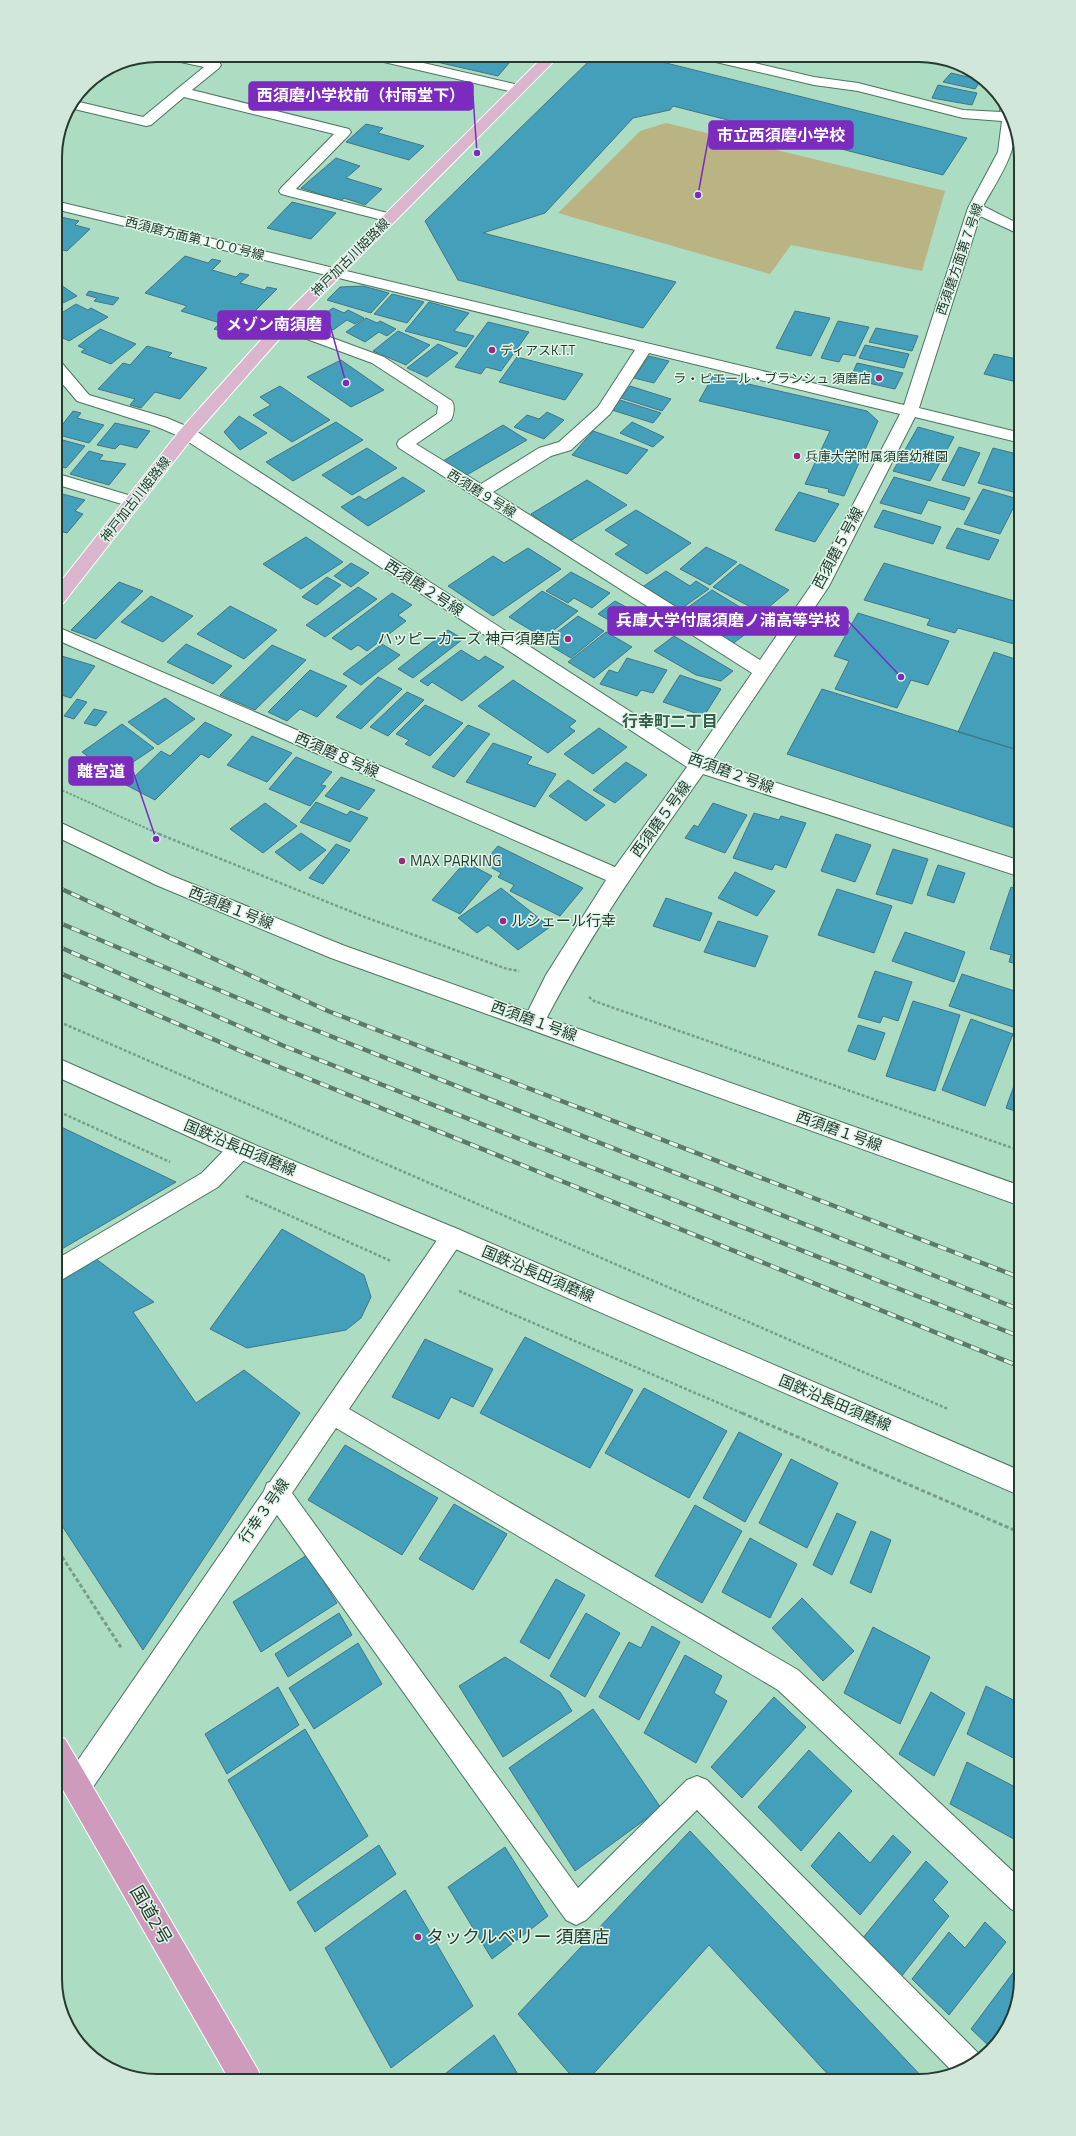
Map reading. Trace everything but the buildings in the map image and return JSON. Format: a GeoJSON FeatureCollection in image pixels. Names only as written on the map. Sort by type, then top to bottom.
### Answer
{"type":"FeatureCollection","features":[{"type":"Feature","properties":{"kind":"highway","name":"国道2号"},"geometry":{"type":"LineString","coordinates":[[62,1761],[243,2074]]}},
{"type":"Feature","properties":{"kind":"main road","name":"神戸加古川姫路線"},"geometry":{"type":"LineString","coordinates":[[62,593],[187,433],[283,325],[334,272],[546,62]]}},
{"type":"Feature","properties":{"kind":"street"},"geometry":{"type":"LineString","coordinates":[[77,105],[146,122],[214,65],[200,62]]}},
{"type":"Feature","properties":{"kind":"street"},"geometry":{"type":"LineString","coordinates":[[401,62],[518,89]]}},
{"type":"Feature","properties":{"kind":"street"},"geometry":{"type":"LineString","coordinates":[[733,62],[814,81],[858,87],[963,114],[1003,113]]}},
{"type":"Feature","properties":{"kind":"street"},"geometry":{"type":"LineString","coordinates":[[182,92],[344,132],[286,191],[390,218]]}},
{"type":"Feature","properties":{"kind":"street","name":"西須磨方面第７号線"},"geometry":{"type":"LineString","coordinates":[[910,411],[975,208],[1010,154],[1009,126]]}},
{"type":"Feature","properties":{"kind":"street","name":"西須磨方面第１００号線"},"geometry":{"type":"LineString","coordinates":[[62,207],[1014,436]]}},
{"type":"Feature","properties":{"kind":"street"},"geometry":{"type":"LineString","coordinates":[[975,208],[1014,228]]}},
{"type":"Feature","properties":{"kind":"street","name":"西須磨９号線"},"geometry":{"type":"LineString","coordinates":[[283,325],[378,360],[446,404],[444,416],[405,444],[762,671]]}},
{"type":"Feature","properties":{"kind":"street"},"geometry":{"type":"LineString","coordinates":[[481,492],[545,452],[565,446],[604,410],[645,347]]}},
{"type":"Feature","properties":{"kind":"street","name":"西須磨２号線"},"geometry":{"type":"LineString","coordinates":[[62,373],[84,398],[161,422],[187,433],[673,750],[699,765],[1014,867]]}},
{"type":"Feature","properties":{"kind":"street","name":"西須磨５号線"},"geometry":{"type":"LineString","coordinates":[[534,1021],[554,981],[619,877],[699,765],[820,586],[910,411]]}},
{"type":"Feature","properties":{"kind":"street"},"geometry":{"type":"LineString","coordinates":[[62,480],[132,502]]}},
{"type":"Feature","properties":{"kind":"street","name":"西須磨８号線"},"geometry":{"type":"LineString","coordinates":[[62,635],[619,877]]}},
{"type":"Feature","properties":{"kind":"street","name":"西須磨１号線"},"geometry":{"type":"LineString","coordinates":[[62,830],[163,880],[338,952],[1014,1193]]}},
{"type":"Feature","properties":{"kind":"street","name":"国鉄沿長田須磨線"},"geometry":{"type":"LineString","coordinates":[[62,1069],[240,1149],[452,1237],[1014,1481]]}},
{"type":"Feature","properties":{"kind":"street"},"geometry":{"type":"LineString","coordinates":[[62,1268],[210,1180],[240,1149]]}},
{"type":"Feature","properties":{"kind":"street","name":"行幸３号線"},"geometry":{"type":"LineString","coordinates":[[77,1786],[276,1492],[452,1237]]}},
{"type":"Feature","properties":{"kind":"street"},"geometry":{"type":"LineString","coordinates":[[332,1412],[788,1680],[1014,1892]]}},
{"type":"Feature","properties":{"kind":"street"},"geometry":{"type":"LineString","coordinates":[[276,1492],[576,1910],[697,1790],[965,2062]]}},
{"type":"Feature","properties":{"kind":"path"},"geometry":{"type":"LineString","coordinates":[[62,790],[207,854],[377,921],[507,969],[517,970]]}},
{"type":"Feature","properties":{"kind":"path"},"geometry":{"type":"LineString","coordinates":[[594,1001],[1014,1149]]}},
{"type":"Feature","properties":{"kind":"path"},"geometry":{"type":"LineString","coordinates":[[62,1023],[955,1412]]}},
{"type":"Feature","properties":{"kind":"path"},"geometry":{"type":"LineString","coordinates":[[62,1113],[425,1276],[1014,1530]]}},
{"type":"Feature","properties":{"kind":"path"},"geometry":{"type":"LineString","coordinates":[[62,1557],[124,1652],[144,1686]]}},
{"type":"Feature","properties":{"kind":"shaded area"},"geometry":{"type":"Polygon","coordinates":[[[666,123],[945,191],[922,271],[791,245],[770,274],[558,213],[640,131],[666,123]]]}},
{"type":"Feature","properties":{"kind":"railway"},"geometry":{"type":"LineString","coordinates":[[62,889],[328,1011],[1014,1275]]}},
{"type":"Feature","properties":{"kind":"railway"},"geometry":{"type":"LineString","coordinates":[[62,924],[290,1020],[1014,1307]]}},
{"type":"Feature","properties":{"kind":"railway"},"geometry":{"type":"LineString","coordinates":[[62,948],[284,1046],[1014,1334]]}},
{"type":"Feature","properties":{"kind":"railway"},"geometry":{"type":"LineString","coordinates":[[62,974],[250,1055],[1014,1364]]}},
{"type":"Feature","properties":{"kind":"place","name":"西須磨小学校前（村雨堂下）"},"geometry":{"type":"Point","coordinates":[477,153]}},
{"type":"Feature","properties":{"kind":"place","name":"市立西須磨小学校"},"geometry":{"type":"Point","coordinates":[698,195]}},
{"type":"Feature","properties":{"kind":"place","name":"ディアスK.T.T"},"geometry":{"type":"Point","coordinates":[492,350]}},
{"type":"Feature","properties":{"kind":"place","name":"ラ・ピエール・ブランシュ 須磨店"},"geometry":{"type":"Point","coordinates":[879,378]}},
{"type":"Feature","properties":{"kind":"place","name":"メゾン南須磨"},"geometry":{"type":"Point","coordinates":[346,383]}},
{"type":"Feature","properties":{"kind":"place","name":"兵庫大学附属須磨幼稚園"},"geometry":{"type":"Point","coordinates":[797,456]}},
{"type":"Feature","properties":{"kind":"place","name":"ハッピーカーズ 神戸須磨店"},"geometry":{"type":"Point","coordinates":[568,639]}},
{"type":"Feature","properties":{"kind":"place","name":"兵庫大学付属須磨ノ浦高等学校"},"geometry":{"type":"Point","coordinates":[901,677]}},
{"type":"Feature","properties":{"kind":"place","name":"離宮道"},"geometry":{"type":"Point","coordinates":[156,839]}},
{"type":"Feature","properties":{"kind":"place","name":"MAX PARKING"},"geometry":{"type":"Point","coordinates":[402,861]}},
{"type":"Feature","properties":{"kind":"place","name":"ルシェール行幸"},"geometry":{"type":"Point","coordinates":[503,921]}},
{"type":"Feature","properties":{"kind":"place","name":"タックルベリー 須磨店"},"geometry":{"type":"Point","coordinates":[418,1937]}},
{"type":"Feature","properties":{"kind":"district","name":"行幸町二丁目"},"geometry":{"type":"Point","coordinates":[670,721]}}]}
